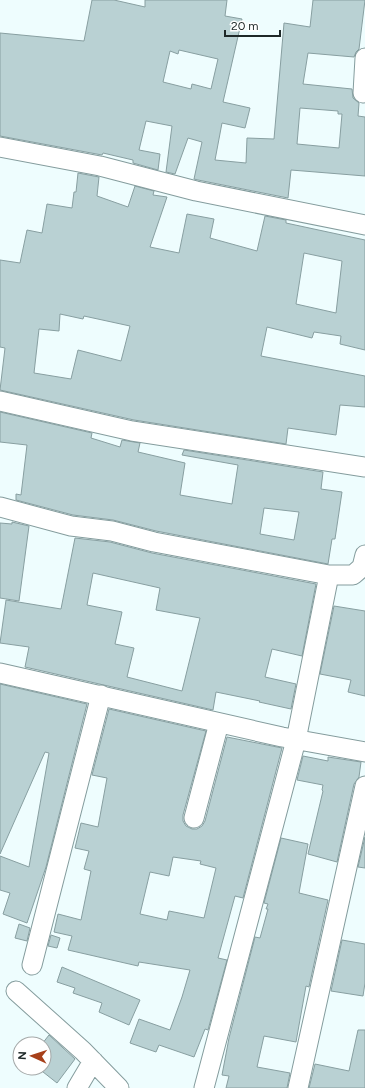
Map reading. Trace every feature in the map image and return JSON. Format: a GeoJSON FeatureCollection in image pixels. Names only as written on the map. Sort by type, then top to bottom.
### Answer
{"type":"FeatureCollection","features":[{"type":"Feature","properties":{"kind":"street"},"geometry":{"type":"LineString","coordinates":[[363,93],[365,58]]}},
{"type":"Feature","properties":{"kind":"street"},"geometry":{"type":"LineString","coordinates":[[0,147],[100,166],[196,191],[365,225]]}},
{"type":"Feature","properties":{"kind":"street"},"geometry":{"type":"LineString","coordinates":[[0,401],[132,431],[365,467]]}},
{"type":"Feature","properties":{"kind":"street"},"geometry":{"type":"LineString","coordinates":[[0,507],[71,526],[112,531],[154,542],[330,575],[353,575],[362,567],[365,555]]}},
{"type":"Feature","properties":{"kind":"street"},"geometry":{"type":"LineString","coordinates":[[204,1088],[296,740],[330,575]]}},
{"type":"Feature","properties":{"kind":"street"},"geometry":{"type":"LineString","coordinates":[[0,673],[296,740],[365,752]]}},
{"type":"Feature","properties":{"kind":"street"},"geometry":{"type":"LineString","coordinates":[[32,965],[101,696]]}},
{"type":"Feature","properties":{"kind":"street"},"geometry":{"type":"LineString","coordinates":[[194,818],[219,723]]}},
{"type":"Feature","properties":{"kind":"street"},"geometry":{"type":"LineString","coordinates":[[298,1088],[365,786]]}},
{"type":"Feature","properties":{"kind":"street"},"geometry":{"type":"LineString","coordinates":[[16,991],[120,1088]]}},
{"type":"Feature","properties":{"kind":"street"},"geometry":{"type":"LineString","coordinates":[[77,1088],[93,1062]]}},
{"type":"Feature","properties":{"kind":"building"},"geometry":{"type":"Polygon","coordinates":[[[92,0],[114,0],[145,7],[145,0],[227,0],[225,16],[242,19],[223,102],[250,108],[245,128],[222,123],[215,160],[246,163],[247,138],[274,139],[284,23],[310,27],[313,0],[365,0],[359,49],[354,57],[308,53],[303,84],[352,89],[353,98],[359,103],[358,116],[365,117],[365,176],[291,170],[288,198],[198,180],[194,179],[202,142],[188,138],[175,174],[166,172],[172,126],[146,121],[139,150],[160,154],[158,170],[133,163],[133,160],[103,153],[102,155],[0,136],[0,33],[84,41],[92,0]],[[179,50],[178,54],[170,51],[163,82],[191,89],[192,84],[211,89],[218,59],[179,50]],[[300,108],[297,144],[339,148],[342,114],[338,114],[338,111],[300,108]]]}},
{"type":"Feature","properties":{"kind":"building"},"geometry":{"type":"Polygon","coordinates":[[[78,173],[99,177],[97,196],[128,207],[135,186],[154,191],[153,195],[167,197],[150,247],[179,253],[187,214],[214,219],[210,238],[257,251],[265,216],[286,220],[286,223],[365,240],[365,350],[340,344],[341,336],[314,332],[312,338],[267,327],[261,356],[365,376],[365,407],[340,405],[336,435],[288,428],[286,444],[134,420],[0,390],[5,348],[0,347],[0,260],[20,263],[27,230],[42,233],[47,204],[72,208],[74,192],[76,192],[78,173]],[[304,253],[296,304],[336,313],[342,261],[304,253]],[[60,314],[59,331],[39,329],[34,373],[71,379],[78,350],[121,361],[130,326],[84,316],[83,319],[60,314]]]}},
{"type":"Feature","properties":{"kind":"building"},"geometry":{"type":"Polygon","coordinates":[[[0,412],[92,433],[91,438],[120,447],[122,440],[140,443],[138,452],[185,463],[180,495],[232,504],[238,465],[182,455],[184,450],[323,472],[321,489],[342,492],[335,539],[332,539],[328,564],[156,531],[113,520],[73,515],[16,500],[16,494],[21,495],[27,445],[0,442],[0,412]],[[264,508],[260,534],[294,540],[299,512],[264,508]]]}},
{"type":"Feature","properties":{"kind":"building"},"geometry":{"type":"Polygon","coordinates":[[[12,522],[29,526],[19,601],[0,598],[0,523],[12,524],[12,522]]]}},
{"type":"Feature","properties":{"kind":"building"},"geometry":{"type":"Polygon","coordinates":[[[75,538],[110,542],[152,553],[316,584],[302,656],[272,649],[265,677],[296,684],[291,709],[216,692],[213,710],[25,667],[29,647],[0,643],[6,600],[61,609],[75,538]],[[93,573],[87,605],[122,612],[115,644],[134,648],[127,677],[182,691],[200,618],[156,610],[160,588],[93,573]]]}},
{"type":"Feature","properties":{"kind":"building"},"geometry":{"type":"Polygon","coordinates":[[[334,606],[365,611],[365,696],[348,692],[351,680],[320,674],[334,606]]]}},
{"type":"Feature","properties":{"kind":"building"},"geometry":{"type":"Polygon","coordinates":[[[0,684],[87,704],[46,867],[27,923],[3,914],[10,893],[0,890],[0,856],[29,867],[49,753],[45,752],[0,854],[0,684]]]}},
{"type":"Feature","properties":{"kind":"building"},"geometry":{"type":"Polygon","coordinates":[[[109,709],[206,731],[183,815],[183,821],[186,826],[192,829],[197,829],[202,826],[205,821],[227,737],[282,748],[243,898],[235,896],[218,958],[227,960],[208,1030],[205,1029],[194,1057],[159,1045],[156,1052],[130,1043],[139,1019],[170,1030],[190,970],[139,962],[138,966],[68,950],[72,936],[54,932],[58,914],[81,920],[91,871],[84,869],[89,851],[75,848],[81,823],[98,827],[107,778],[92,775],[109,709]],[[173,857],[169,876],[150,872],[140,914],[167,920],[169,911],[204,918],[216,868],[200,864],[201,861],[173,857]]]}},
{"type":"Feature","properties":{"kind":"building"},"geometry":{"type":"Polygon","coordinates":[[[303,756],[328,761],[328,757],[361,762],[359,777],[354,784],[337,862],[308,854],[323,791],[323,785],[297,780],[303,756]]]}},
{"type":"Feature","properties":{"kind":"building"},"geometry":{"type":"Polygon","coordinates":[[[365,837],[365,868],[358,867],[365,837]]]}},
{"type":"Feature","properties":{"kind":"building"},"geometry":{"type":"Polygon","coordinates":[[[281,838],[308,844],[299,893],[328,900],[309,987],[306,986],[296,1042],[264,1036],[257,1067],[290,1073],[287,1088],[226,1088],[229,1076],[222,1075],[229,1038],[255,937],[260,938],[268,909],[266,909],[268,904],[264,903],[281,838]]]}},
{"type":"Feature","properties":{"kind":"building"},"geometry":{"type":"Polygon","coordinates":[[[19,924],[30,928],[27,941],[15,938],[19,924]]]}},
{"type":"Feature","properties":{"kind":"building"},"geometry":{"type":"Polygon","coordinates":[[[51,935],[60,938],[57,948],[48,946],[51,935]]]}},
{"type":"Feature","properties":{"kind":"building"},"geometry":{"type":"Polygon","coordinates":[[[342,940],[365,944],[365,983],[363,996],[331,991],[342,940]]]}},
{"type":"Feature","properties":{"kind":"building"},"geometry":{"type":"Polygon","coordinates":[[[62,967],[140,1000],[129,1025],[99,1012],[102,1003],[73,993],[75,988],[57,982],[62,967]]]}},
{"type":"Feature","properties":{"kind":"building"},"geometry":{"type":"Polygon","coordinates":[[[358,1030],[365,1030],[365,1088],[309,1088],[315,1064],[349,1071],[358,1030]]]}},
{"type":"Feature","properties":{"kind":"building"},"geometry":{"type":"Polygon","coordinates":[[[52,1038],[75,1059],[57,1083],[48,1076],[52,1076],[52,1038]]]}}]}
